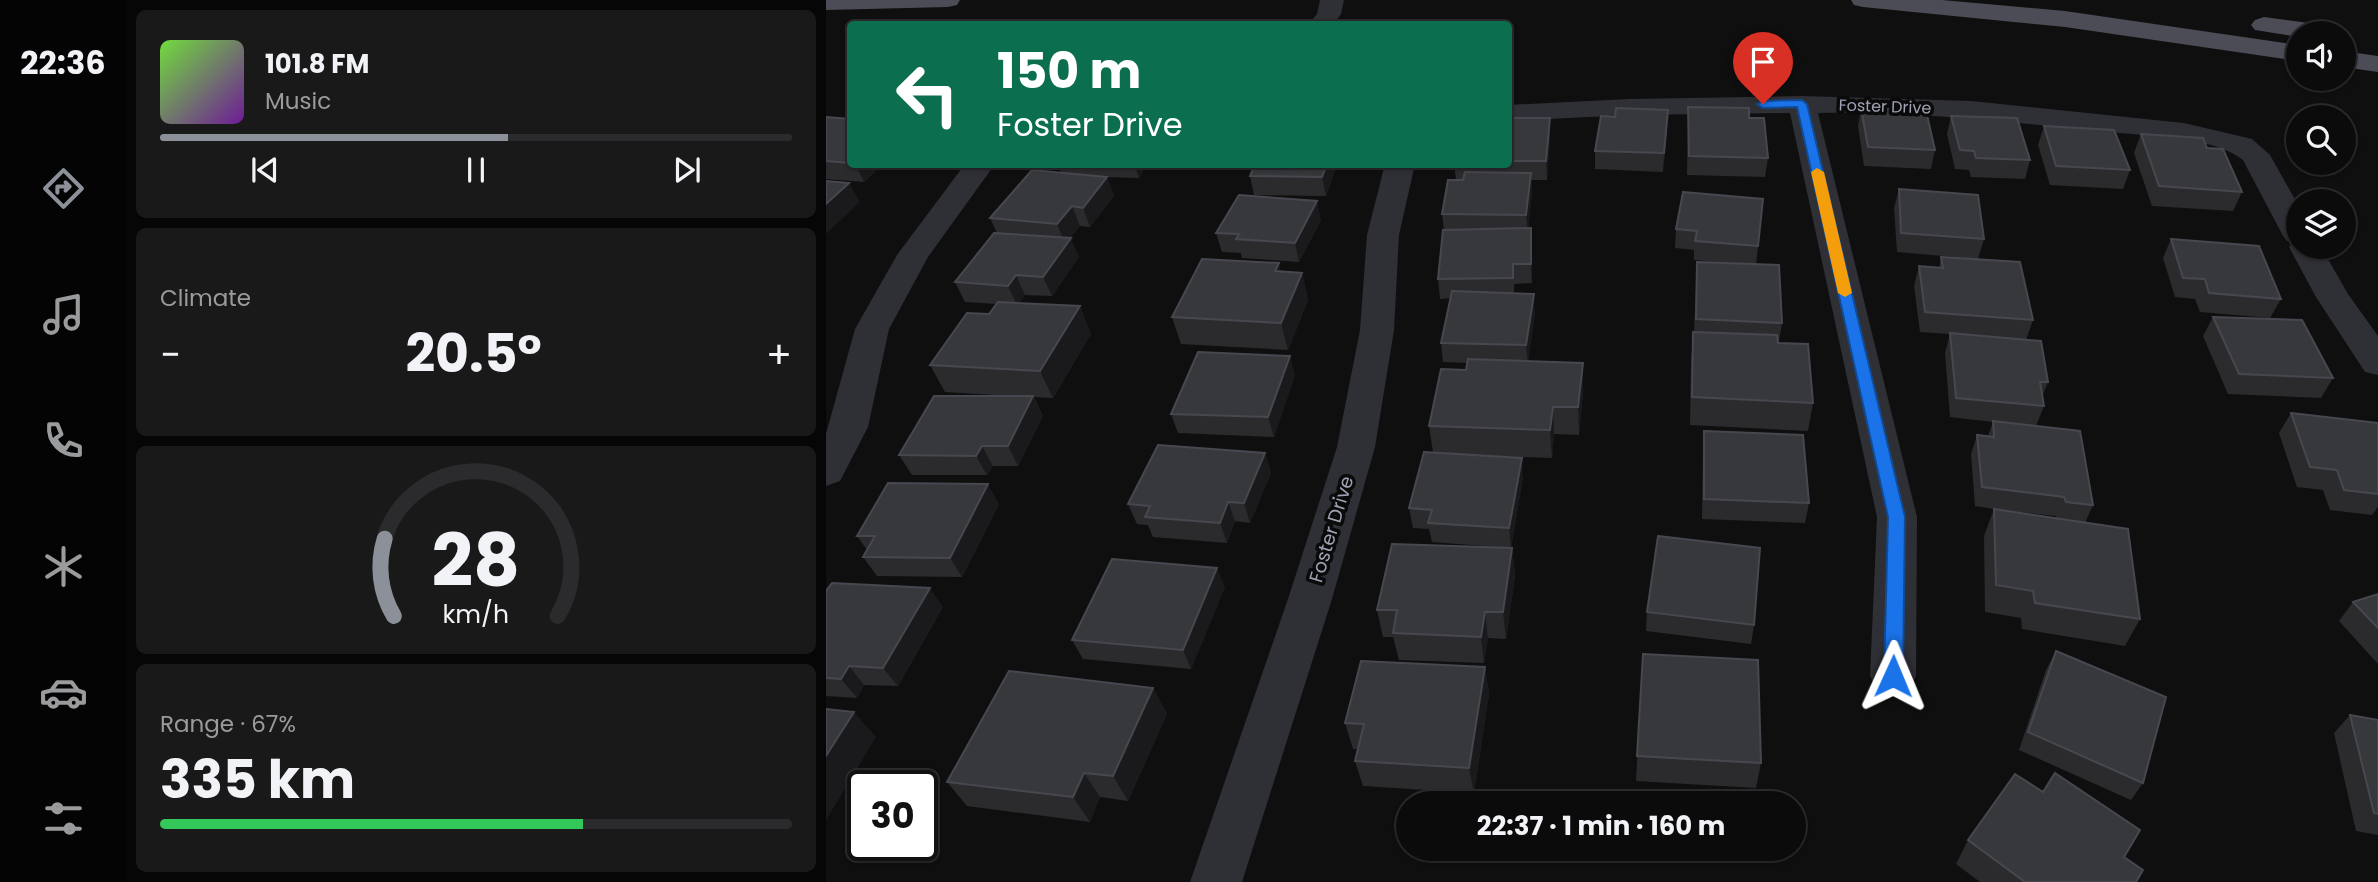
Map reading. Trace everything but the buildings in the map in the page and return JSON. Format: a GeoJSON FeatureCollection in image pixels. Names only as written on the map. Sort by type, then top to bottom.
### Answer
{"type":"FeatureCollection","features":[{"type":"Feature","properties":{"kind":"main road"},"geometry":{"type":"LineString","coordinates":[[826,3],[948,0]]}},
{"type":"Feature","properties":{"kind":"main road"},"geometry":{"type":"LineString","coordinates":[[1863,0],[2065,19],[2286,51]]}},
{"type":"Feature","properties":{"kind":"main road"},"geometry":{"type":"LineString","coordinates":[[2067,0],[2286,28]]}},
{"type":"Feature","properties":{"kind":"main road"},"geometry":{"type":"LineString","coordinates":[[2356,38],[2378,41]]}},
{"type":"Feature","properties":{"kind":"main road"},"geometry":{"type":"LineString","coordinates":[[2356,61],[2378,64]]}},
{"type":"Feature","properties":{"kind":"street"},"geometry":{"type":"LineString","coordinates":[[1324,21],[1329,14],[1332,0]]}},
{"type":"Feature","properties":{"kind":"street"},"geometry":{"type":"LineString","coordinates":[[1802,104],[1897,517],[1893,676]]}},
{"type":"Feature","properties":{"kind":"street","name":"Foster Drive"},"geometry":{"type":"LineString","coordinates":[[1512,113],[1629,107],[1802,104],[1972,109],[2184,132],[2242,145],[2255,155],[2286,212]]}},
{"type":"Feature","properties":{"kind":"street"},"geometry":{"type":"LineString","coordinates":[[826,471],[849,427],[872,330],[912,255],[978,168]]}},
{"type":"Feature","properties":{"kind":"street","name":"Foster Drive"},"geometry":{"type":"LineString","coordinates":[[1216,882],[1310,599],[1356,447],[1377,330],[1383,235],[1399,168]]}},
{"type":"Feature","properties":{"kind":"street"},"geometry":{"type":"LineString","coordinates":[[2312,259],[2333,297],[2378,363]]}},
{"type":"Feature","properties":{"kind":"slow traffic"},"geometry":{"type":"LineString","coordinates":[[1817,172],[1845,293]]}},
{"type":"Feature","properties":{"kind":"route"},"geometry":{"type":"LineString","coordinates":[[1763,104],[1802,104],[1897,517],[1893,676]]}}]}
